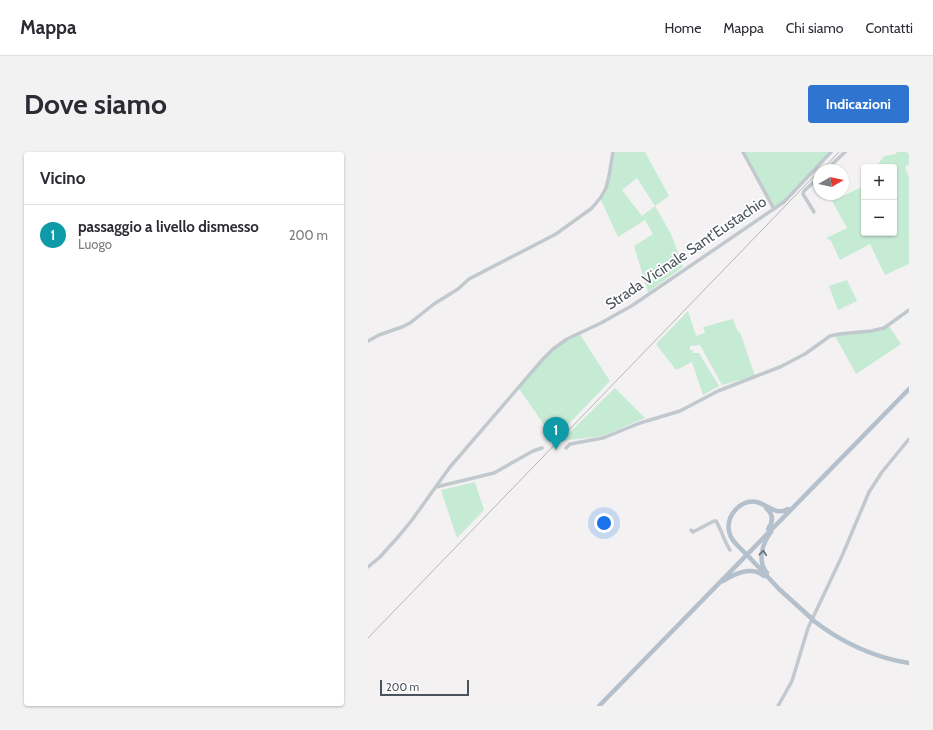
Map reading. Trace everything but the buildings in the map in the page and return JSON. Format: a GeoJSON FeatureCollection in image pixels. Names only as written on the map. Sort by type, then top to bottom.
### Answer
{"type":"FeatureCollection","features":[{"type":"Feature","properties":{"kind":"main road"},"geometry":{"type":"LineString","coordinates":[[599,706],[909,389]]}},
{"type":"Feature","properties":{"kind":"main road"},"geometry":{"type":"LineString","coordinates":[[776,586],[730,535],[728,525],[730,516],[735,510],[745,504],[755,502],[781,512],[788,510],[802,498]]}},
{"type":"Feature","properties":{"kind":"main road"},"geometry":{"type":"LineString","coordinates":[[754,547],[772,522],[772,515],[764,505]]}},
{"type":"Feature","properties":{"kind":"main road"},"geometry":{"type":"LineString","coordinates":[[776,586],[765,571],[762,558],[764,544],[779,521]]}},
{"type":"Feature","properties":{"kind":"main road"},"geometry":{"type":"LineString","coordinates":[[717,585],[741,572],[752,571],[762,575],[812,619],[836,636],[866,651],[886,658],[909,663]]}},
{"type":"Feature","properties":{"kind":"street"},"geometry":{"type":"LineString","coordinates":[[368,341],[379,334],[405,325],[458,289],[469,279],[556,234],[586,213],[595,206],[603,194],[609,176],[613,152]]}},
{"type":"Feature","properties":{"kind":"street"},"geometry":{"type":"LineString","coordinates":[[743,152],[774,209]]}},
{"type":"Feature","properties":{"kind":"street"},"geometry":{"type":"LineString","coordinates":[[745,157],[747,152]]}},
{"type":"Feature","properties":{"kind":"street","name":"Strada Vicinale Sant'Eustachio"},"geometry":{"type":"LineString","coordinates":[[368,567],[387,550],[412,520],[444,474],[543,358],[553,349],[570,337],[601,323],[633,305],[784,202],[831,152]]}},
{"type":"Feature","properties":{"kind":"street"},"geometry":{"type":"LineString","coordinates":[[832,164],[845,152]]}},
{"type":"Feature","properties":{"kind":"street"},"geometry":{"type":"LineString","coordinates":[[813,183],[804,191],[803,194],[814,212]]}},
{"type":"Feature","properties":{"kind":"street"},"geometry":{"type":"LineString","coordinates":[[566,448],[570,444],[603,438],[640,423],[680,411],[718,390],[780,367],[805,354],[830,336],[871,332],[884,328],[909,310]]}},
{"type":"Feature","properties":{"kind":"street"},"geometry":{"type":"LineString","coordinates":[[778,706],[792,681],[808,628],[842,556],[869,492],[882,472],[909,440]]}},
{"type":"Feature","properties":{"kind":"street"},"geometry":{"type":"LineString","coordinates":[[436,487],[494,473],[533,451],[542,448]]}},
{"type":"Feature","properties":{"kind":"street"},"geometry":{"type":"LineString","coordinates":[[691,530],[693,532],[716,521],[722,530],[725,542],[730,550]]}},
{"type":"Feature","properties":{"kind":"green space"},"geometry":{"type":"Polygon","coordinates":[[[615,152],[645,152],[669,196],[655,206],[671,234],[683,267],[648,292],[634,246],[653,234],[645,220],[618,237],[600,198],[610,174],[615,152]],[[637,178],[622,190],[642,216],[655,206],[637,178]]]}},
{"type":"Feature","properties":{"kind":"green space"},"geometry":{"type":"Polygon","coordinates":[[[742,152],[829,152],[818,164],[813,164],[813,169],[784,200],[773,208],[742,152]]]}},
{"type":"Feature","properties":{"kind":"green space"},"geometry":{"type":"Polygon","coordinates":[[[897,152],[909,152],[909,164],[905,167],[909,177],[909,264],[885,275],[870,244],[840,260],[831,241],[826,238],[847,228],[832,201],[849,200],[849,193],[861,187],[861,236],[897,236],[897,164],[878,164],[884,156],[896,154],[897,152]]]}},
{"type":"Feature","properties":{"kind":"green space"},"geometry":{"type":"Polygon","coordinates":[[[847,280],[857,301],[838,310],[829,286],[847,280]]]}},
{"type":"Feature","properties":{"kind":"green space"},"geometry":{"type":"Polygon","coordinates":[[[688,311],[696,336],[705,333],[703,327],[733,319],[738,332],[740,332],[755,376],[722,385],[700,345],[690,346],[690,350],[693,350],[693,353],[699,353],[719,386],[703,395],[692,362],[676,370],[656,344],[688,311]]]}},
{"type":"Feature","properties":{"kind":"green space"},"geometry":{"type":"Polygon","coordinates":[[[889,326],[901,344],[856,374],[834,334],[868,332],[889,326]]]}},
{"type":"Feature","properties":{"kind":"green space"},"geometry":{"type":"Polygon","coordinates":[[[579,333],[610,381],[554,439],[518,387],[556,346],[579,333]]]}},
{"type":"Feature","properties":{"kind":"green space"},"geometry":{"type":"Polygon","coordinates":[[[615,388],[645,418],[603,436],[561,441],[615,388]]]}},
{"type":"Feature","properties":{"kind":"green space"},"geometry":{"type":"Polygon","coordinates":[[[475,482],[484,510],[457,538],[441,490],[475,482]]]}},
{"type":"Feature","properties":{"kind":"railway"},"geometry":{"type":"LineString","coordinates":[[828,164],[839,152]]}},
{"type":"Feature","properties":{"kind":"railway"},"geometry":{"type":"LineString","coordinates":[[368,638],[813,177]]}},
{"type":"Feature","properties":{"kind":"place","name":"passaggio a livello dismesso"},"geometry":{"type":"Point","coordinates":[556,450]}}]}
